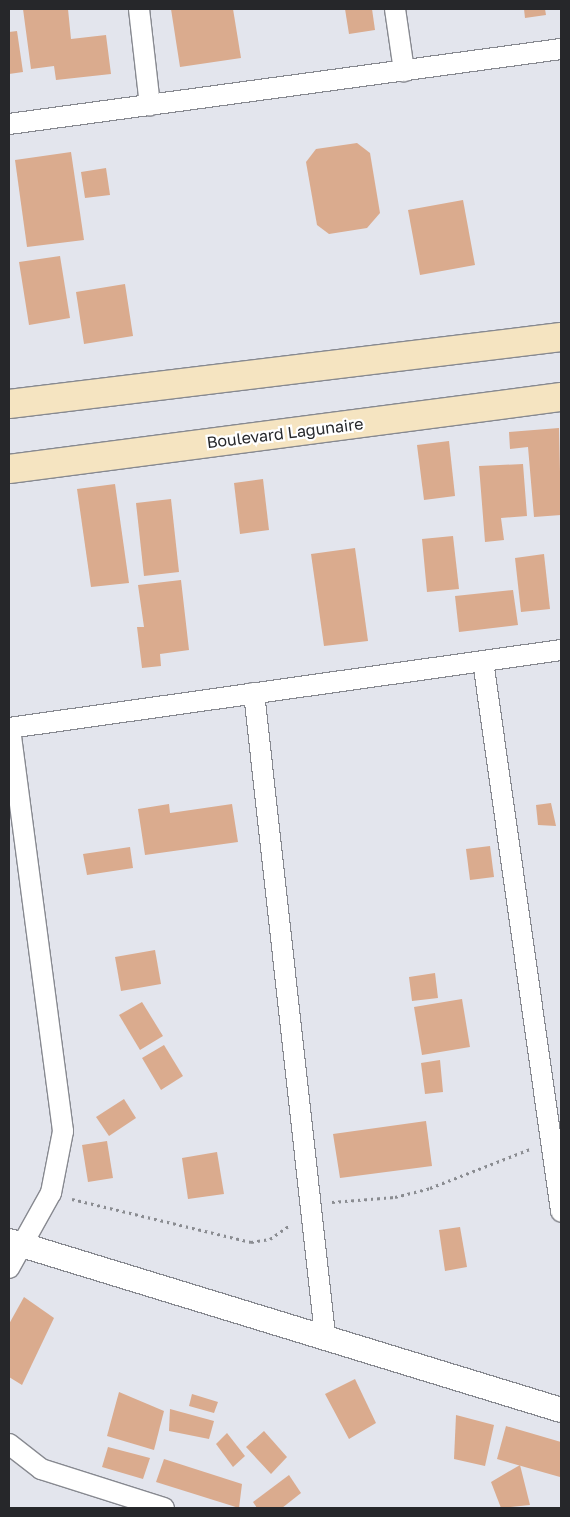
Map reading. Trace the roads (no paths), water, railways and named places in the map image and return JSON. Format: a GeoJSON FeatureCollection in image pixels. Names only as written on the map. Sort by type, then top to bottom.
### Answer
{"type":"FeatureCollection","features":[{"type":"Feature","properties":{"kind":"main road"},"geometry":{"type":"LineString","coordinates":[[9,404],[561,337]]}},
{"type":"Feature","properties":{"kind":"main road","name":"Boulevard Lagunaire"},"geometry":{"type":"LineString","coordinates":[[9,469],[561,397]]}},
{"type":"Feature","properties":{"kind":"street"},"geometry":{"type":"LineString","coordinates":[[139,9],[150,105]]}},
{"type":"Feature","properties":{"kind":"street"},"geometry":{"type":"LineString","coordinates":[[395,9],[404,71]]}},
{"type":"Feature","properties":{"kind":"street"},"geometry":{"type":"LineString","coordinates":[[9,124],[561,49]]}},
{"type":"Feature","properties":{"kind":"street"},"geometry":{"type":"LineString","coordinates":[[9,1268],[16,1243],[51,1193],[62,1131],[10,728],[561,650]]}},
{"type":"Feature","properties":{"kind":"street"},"geometry":{"type":"LineString","coordinates":[[483,661],[561,1211]]}},
{"type":"Feature","properties":{"kind":"street"},"geometry":{"type":"LineString","coordinates":[[254,694],[325,1335]]}},
{"type":"Feature","properties":{"kind":"street"},"geometry":{"type":"LineString","coordinates":[[16,1243],[325,1335],[561,1410]]}},
{"type":"Feature","properties":{"kind":"street"},"geometry":{"type":"LineString","coordinates":[[9,1444],[42,1469],[164,1508]]}}]}
